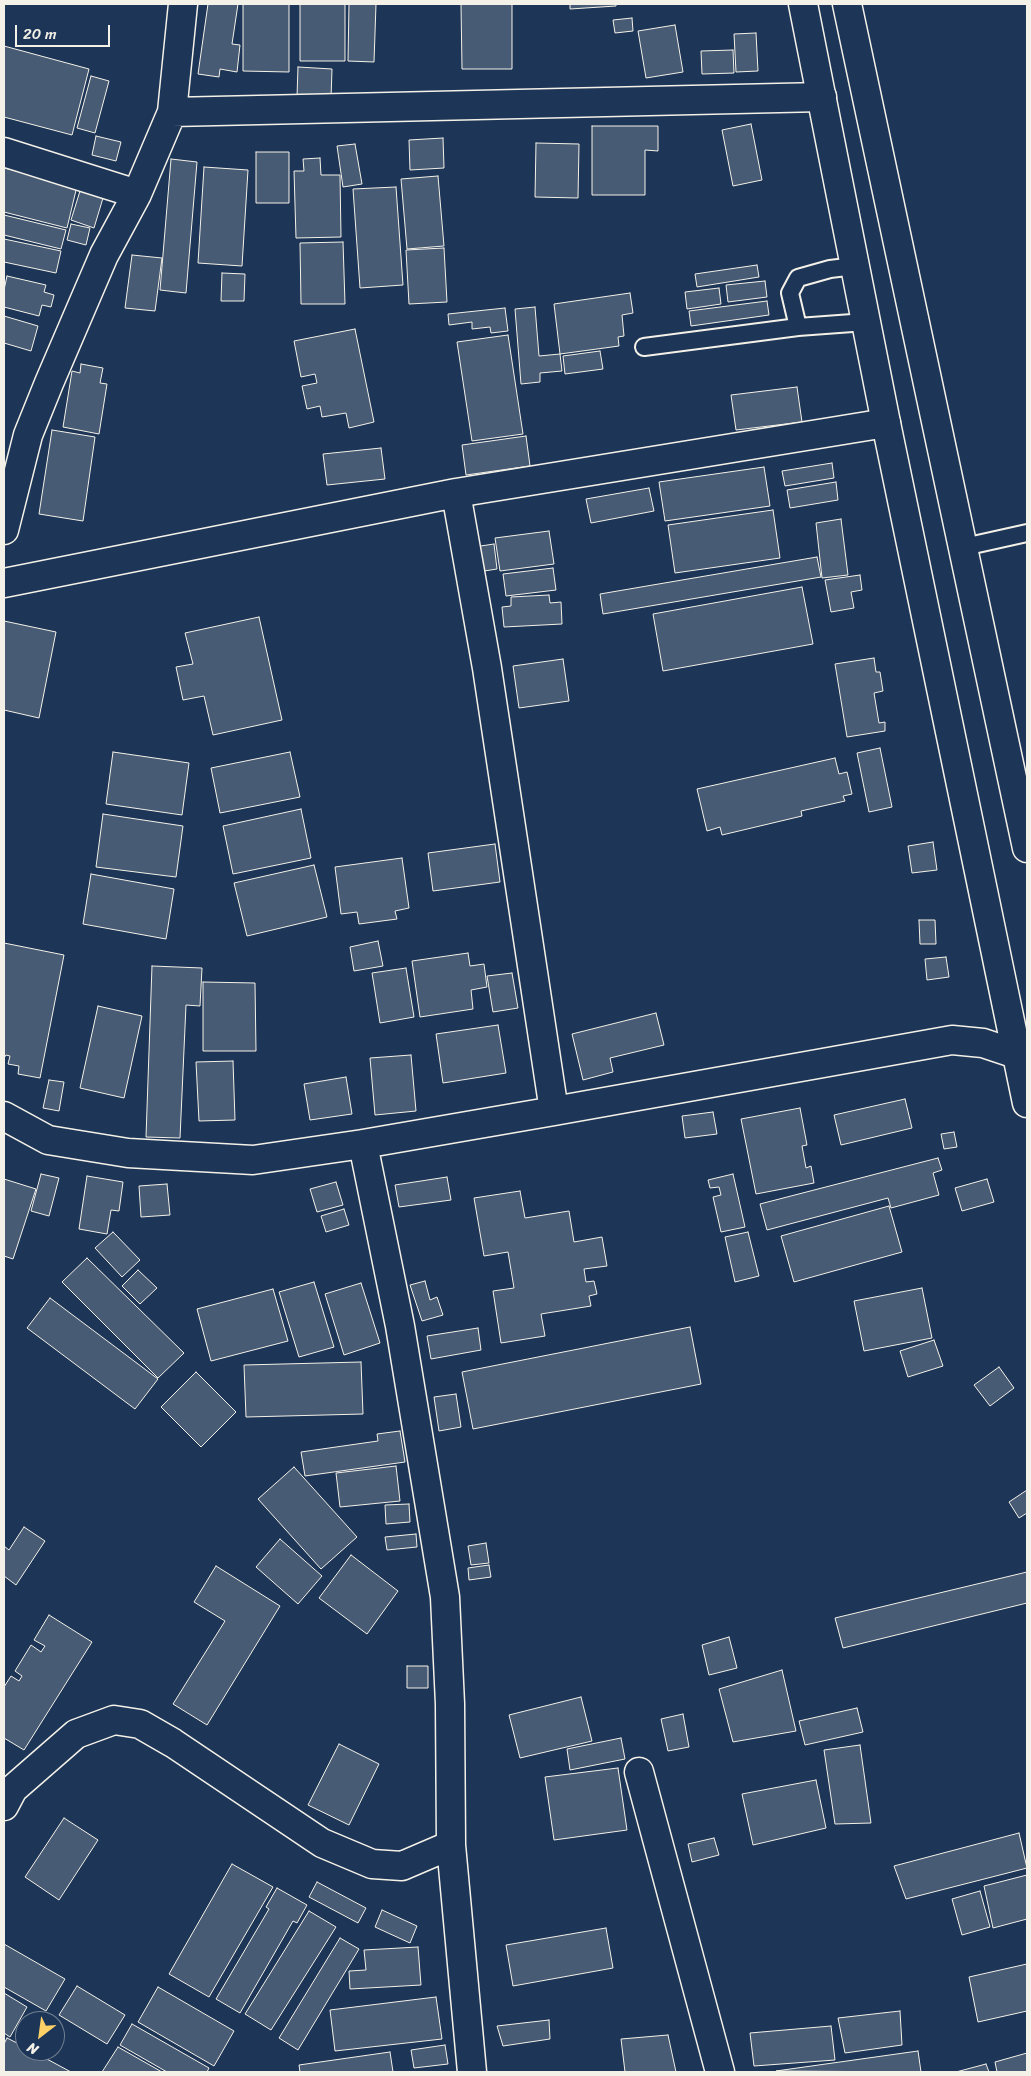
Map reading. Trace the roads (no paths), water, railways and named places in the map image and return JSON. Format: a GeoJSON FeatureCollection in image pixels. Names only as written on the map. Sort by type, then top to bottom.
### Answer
{"type":"FeatureCollection","features":[{"type":"Feature","properties":{"kind":"street"},"geometry":{"type":"LineString","coordinates":[[4,530],[28,435],[49,382],[104,255],[137,194],[172,112],[183,4]]}},
{"type":"Feature","properties":{"kind":"street"},"geometry":{"type":"LineString","coordinates":[[803,4],[886,423],[1027,1104]]}},
{"type":"Feature","properties":{"kind":"street"},"geometry":{"type":"LineString","coordinates":[[847,4],[1027,848]]}},
{"type":"Feature","properties":{"kind":"street"},"geometry":{"type":"LineString","coordinates":[[172,112],[822,97]]}},
{"type":"Feature","properties":{"kind":"street"},"geometry":{"type":"LineString","coordinates":[[4,152],[137,194]]}},
{"type":"Feature","properties":{"kind":"street"},"geometry":{"type":"LineString","coordinates":[[4,583],[456,493],[886,423]]}},
{"type":"Feature","properties":{"kind":"street"},"geometry":{"type":"LineString","coordinates":[[456,493],[487,668],[554,1111]]}},
{"type":"Feature","properties":{"kind":"street"},"geometry":{"type":"LineString","coordinates":[[4,1116],[48,1140],[128,1153],[253,1160],[363,1144],[952,1040],[983,1043],[1016,1054]]}},
{"type":"Feature","properties":{"kind":"street"},"geometry":{"type":"LineString","coordinates":[[363,1144],[400,1326],[445,1597],[450,1704],[451,1845],[472,2072]]}},
{"type":"Feature","properties":{"kind":"street"},"geometry":{"type":"LineString","coordinates":[[7,1793],[76,1734],[114,1720],[140,1724],[173,1743],[322,1843],[372,1864],[402,1866],[451,1845]]}},
{"type":"Feature","properties":{"kind":"street"},"geometry":{"type":"LineString","coordinates":[[638,1772],[720,2072]]}},
{"type":"Feature","properties":{"kind":"lane"},"geometry":{"type":"LineString","coordinates":[[798,327],[790,293],[798,278],[830,269],[855,266]]}},
{"type":"Feature","properties":{"kind":"lane"},"geometry":{"type":"LineString","coordinates":[[644,347],[798,327],[866,322]]}},
{"type":"Feature","properties":{"kind":"lane"},"geometry":{"type":"LineString","coordinates":[[964,547],[1027,533]]}}]}
